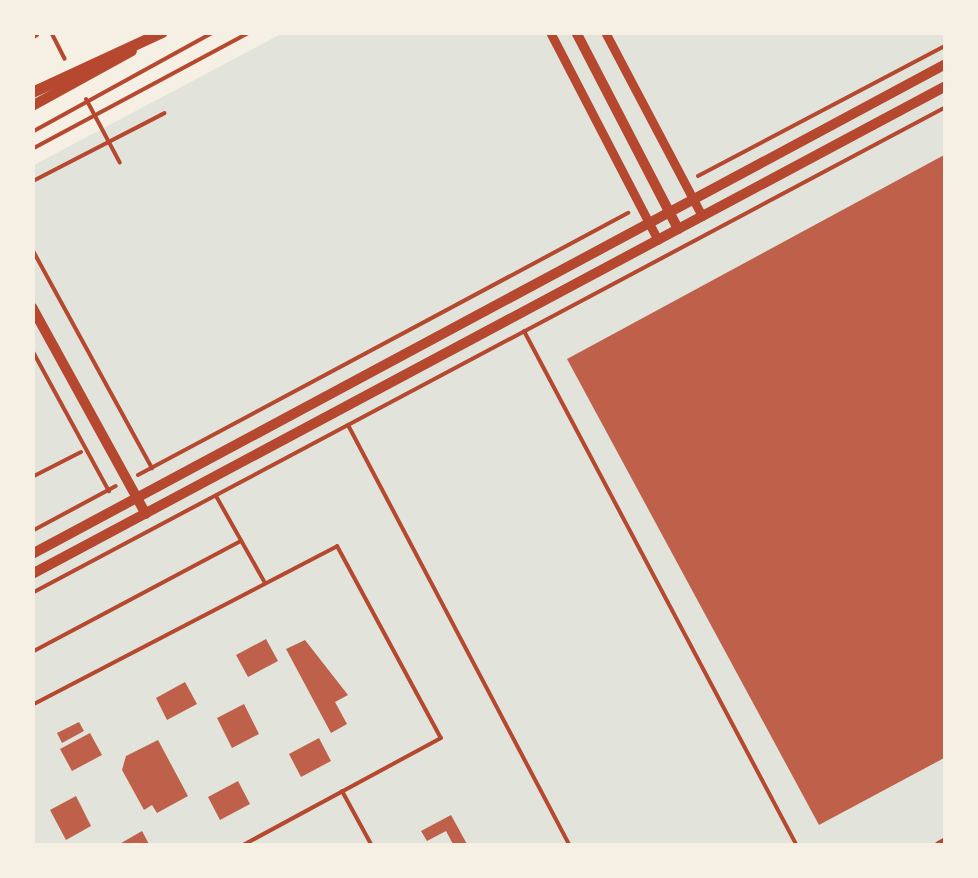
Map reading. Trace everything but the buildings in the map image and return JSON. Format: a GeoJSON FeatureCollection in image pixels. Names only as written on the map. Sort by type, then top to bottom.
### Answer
{"type":"FeatureCollection","features":[{"type":"Feature","properties":{"kind":"main road"},"geometry":{"type":"LineString","coordinates":[[32,92],[164,32]]}},
{"type":"Feature","properties":{"kind":"street"},"geometry":{"type":"LineString","coordinates":[[32,106],[164,32]]}},
{"type":"Feature","properties":{"kind":"street"},"geometry":{"type":"LineString","coordinates":[[550,32],[658,240]]}},
{"type":"Feature","properties":{"kind":"street"},"geometry":{"type":"LineString","coordinates":[[576,32],[678,229]]}},
{"type":"Feature","properties":{"kind":"street"},"geometry":{"type":"LineString","coordinates":[[605,32],[702,216]]}},
{"type":"Feature","properties":{"kind":"street"},"geometry":{"type":"LineString","coordinates":[[32,554],[946,64]]}},
{"type":"Feature","properties":{"kind":"street"},"geometry":{"type":"LineString","coordinates":[[32,574],[946,86]]}},
{"type":"Feature","properties":{"kind":"street"},"geometry":{"type":"LineString","coordinates":[[32,307],[146,514]]}},
{"type":"Feature","properties":{"kind":"path"},"geometry":{"type":"LineString","coordinates":[[51,32],[68,64]]}},
{"type":"Feature","properties":{"kind":"path"},"geometry":{"type":"LineString","coordinates":[[32,132],[214,32]]}},
{"type":"Feature","properties":{"kind":"path"},"geometry":{"type":"LineString","coordinates":[[32,149],[249,32]]}},
{"type":"Feature","properties":{"kind":"path"},"geometry":{"type":"LineString","coordinates":[[32,149],[249,32]]}},
{"type":"Feature","properties":{"kind":"path"},"geometry":{"type":"LineString","coordinates":[[684,183],[946,44]]}},
{"type":"Feature","properties":{"kind":"path"},"geometry":{"type":"LineString","coordinates":[[150,86],[154,93]]}},
{"type":"Feature","properties":{"kind":"path"},"geometry":{"type":"LineString","coordinates":[[84,95],[120,164]]}},
{"type":"Feature","properties":{"kind":"path"},"geometry":{"type":"LineString","coordinates":[[32,594],[946,107]]}},
{"type":"Feature","properties":{"kind":"path"},"geometry":{"type":"LineString","coordinates":[[33,181],[166,114]]}},
{"type":"Feature","properties":{"kind":"path"},"geometry":{"type":"LineString","coordinates":[[32,531],[640,207]]}},
{"type":"Feature","properties":{"kind":"path"},"geometry":{"type":"LineString","coordinates":[[32,249],[162,484]]}},
{"type":"Feature","properties":{"kind":"path"},"geometry":{"type":"LineString","coordinates":[[524,331],[796,846]]}},
{"type":"Feature","properties":{"kind":"path"},"geometry":{"type":"LineString","coordinates":[[32,350],[118,508]]}},
{"type":"Feature","properties":{"kind":"path"},"geometry":{"type":"LineString","coordinates":[[348,425],[570,846]]}},
{"type":"Feature","properties":{"kind":"path"},"geometry":{"type":"LineString","coordinates":[[32,477],[81,452]]}},
{"type":"Feature","properties":{"kind":"path"},"geometry":{"type":"LineString","coordinates":[[216,496],[265,584]]}},
{"type":"Feature","properties":{"kind":"path"},"geometry":{"type":"LineString","coordinates":[[171,500],[177,516]]}},
{"type":"Feature","properties":{"kind":"path"},"geometry":{"type":"LineString","coordinates":[[127,524],[133,540]]}},
{"type":"Feature","properties":{"kind":"path"},"geometry":{"type":"LineString","coordinates":[[32,652],[241,540]]}},
{"type":"Feature","properties":{"kind":"path"},"geometry":{"type":"LineString","coordinates":[[32,705],[338,546],[440,738],[241,846]]}},
{"type":"Feature","properties":{"kind":"path"},"geometry":{"type":"LineString","coordinates":[[342,791],[372,846]]}},
{"type":"Feature","properties":{"kind":"shaded area"},"geometry":{"type":"Polygon","coordinates":[[[283,33],[945,33],[945,845],[33,845],[32,166],[283,33]]]}}]}
